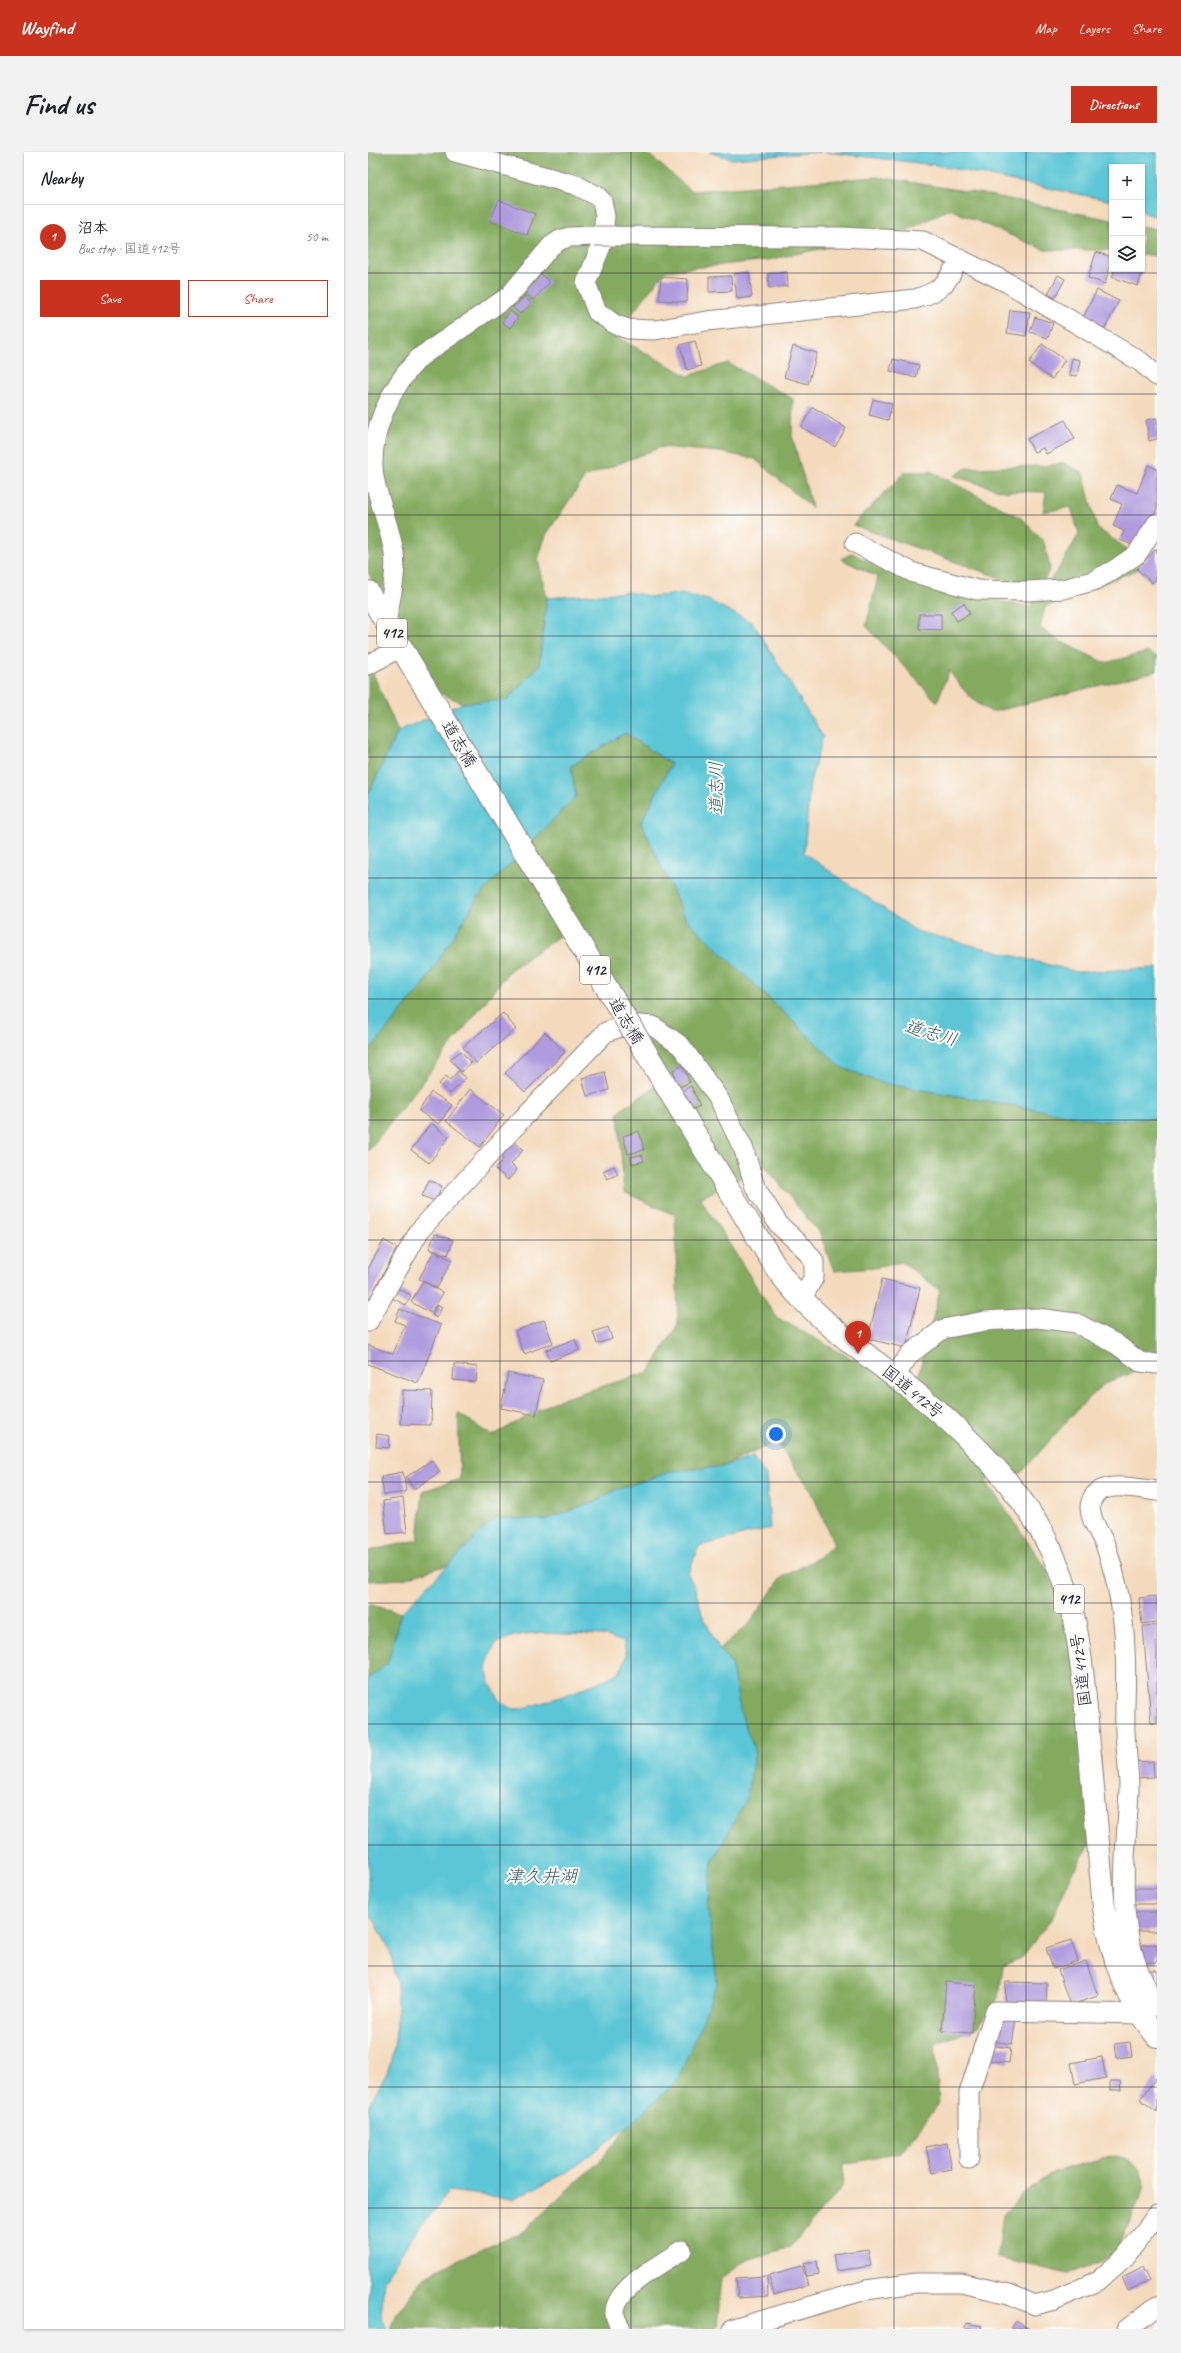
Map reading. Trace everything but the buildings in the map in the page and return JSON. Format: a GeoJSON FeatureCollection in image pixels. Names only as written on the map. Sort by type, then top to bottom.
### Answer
{"type":"FeatureCollection","features":[{"type":"Feature","properties":{"kind":"highway","name":"412"},"geometry":{"type":"LineString","coordinates":[[368,592],[401,647]]}},
{"type":"Feature","properties":{"kind":"highway","name":"道志橋"},"geometry":{"type":"LineString","coordinates":[[401,647],[775,1266]]}},
{"type":"Feature","properties":{"kind":"highway","name":"国道412号"},"geometry":{"type":"LineString","coordinates":[[775,1266],[802,1298],[847,1339],[942,1415],[981,1450],[1008,1482],[1032,1516],[1061,1573],[1078,1633],[1082,1658],[1104,1908],[1109,1941],[1117,1970],[1149,2010],[1157,2035]]}},
{"type":"Feature","properties":{"kind":"street"},"geometry":{"type":"LineString","coordinates":[[455,152],[576,185],[597,196],[602,201],[605,223],[602,244],[586,283],[588,292],[597,312],[616,325],[628,329],[662,330],[707,321],[915,299],[933,294],[944,286],[959,258]]}},
{"type":"Feature","properties":{"kind":"street"},"geometry":{"type":"LineString","coordinates":[[386,623],[391,597],[394,554],[371,461],[376,431],[388,398],[409,368],[420,357],[509,296],[551,246],[568,237],[842,237],[923,242],[959,258],[1008,283],[1068,317],[1141,362],[1157,376]]}},
{"type":"Feature","properties":{"kind":"street"},"geometry":{"type":"LineString","coordinates":[[855,543],[914,573],[977,590],[1063,590],[1093,581],[1114,570],[1137,554],[1157,523]]}},
{"type":"Feature","properties":{"kind":"street"},"geometry":{"type":"LineString","coordinates":[[368,665],[401,647]]}},
{"type":"Feature","properties":{"kind":"street"},"geometry":{"type":"LineString","coordinates":[[368,1322],[420,1230],[522,1119],[606,1032],[629,1024],[653,1026],[681,1046],[719,1099],[744,1150],[755,1187],[779,1225],[804,1248],[814,1261],[814,1277],[802,1298]]}},
{"type":"Feature","properties":{"kind":"street"},"geometry":{"type":"LineString","coordinates":[[894,1377],[910,1354],[943,1329],[985,1320],[1037,1318],[1076,1323],[1116,1344],[1140,1362],[1157,1364]]}},
{"type":"Feature","properties":{"kind":"street"},"geometry":{"type":"LineString","coordinates":[[969,2159],[969,2093],[995,2011],[1149,2010],[1127,1928],[1124,1857],[1129,1779],[1125,1735],[1125,1642],[1114,1574],[1090,1507],[1093,1497],[1105,1488],[1157,1491]]}},
{"type":"Feature","properties":{"kind":"street"},"geometry":{"type":"LineString","coordinates":[[733,2329],[866,2290],[916,2283],[961,2283],[1009,2294],[1035,2305],[1054,2300],[1098,2281],[1125,2257],[1157,2215]]}},
{"type":"Feature","properties":{"kind":"street"},"geometry":{"type":"LineString","coordinates":[[621,2329],[614,2312],[617,2303],[630,2285],[682,2250]]}},
{"type":"Feature","properties":{"kind":"street"},"geometry":{"type":"LineString","coordinates":[[1128,2329],[1157,2306]]}},
{"type":"Feature","properties":{"kind":"green space"},"geometry":{"type":"Polygon","coordinates":[[[368,152],[646,152],[691,191],[877,177],[984,194],[1109,219],[1109,250],[1045,250],[949,209],[908,230],[768,260],[665,271],[615,336],[688,376],[728,363],[793,399],[792,436],[812,508],[755,459],[720,452],[661,447],[585,477],[546,535],[538,559],[547,598],[539,666],[507,700],[463,703],[433,690],[368,572],[368,152]]]}},
{"type":"Feature","properties":{"kind":"green space"},"geometry":{"type":"Polygon","coordinates":[[[1145,227],[1157,229],[1157,256],[1145,254],[1145,227]]]}},
{"type":"Feature","properties":{"kind":"green space"},"geometry":{"type":"Polygon","coordinates":[[[1064,463],[1083,473],[1097,528],[1126,548],[1139,569],[1045,607],[1040,628],[1058,640],[1105,663],[1148,652],[1157,657],[1157,671],[992,712],[973,700],[949,671],[937,702],[866,626],[878,577],[841,559],[852,553],[894,572],[939,587],[1030,607],[1059,568],[1079,534],[1071,507],[1043,512],[1046,492],[1003,491],[954,476],[967,468],[1043,466],[1064,463]]]}},
{"type":"Feature","properties":{"kind":"green space"},"geometry":{"type":"Polygon","coordinates":[[[905,472],[932,472],[1021,518],[1044,542],[1050,568],[1039,592],[853,525],[905,472]]]}},
{"type":"Feature","properties":{"kind":"green space"},"geometry":{"type":"Polygon","coordinates":[[[368,662],[398,731],[368,795],[368,662]]]}},
{"type":"Feature","properties":{"kind":"green space"},"geometry":{"type":"Polygon","coordinates":[[[625,733],[671,764],[641,823],[686,919],[841,1067],[882,1083],[1103,1121],[1157,1118],[1157,1363],[1104,1384],[1076,1411],[1021,1473],[985,1480],[1046,1568],[1069,1622],[1100,1741],[1102,1826],[1072,1873],[1051,1920],[1021,1958],[1003,1966],[999,1998],[978,2027],[935,2044],[939,2104],[900,2153],[844,2164],[842,2187],[790,2247],[747,2260],[722,2278],[717,2326],[715,2329],[391,2329],[397,2313],[425,2277],[452,2262],[521,2233],[599,2162],[629,2125],[677,2081],[717,1982],[708,1910],[712,1862],[746,1800],[755,1752],[741,1714],[731,1663],[719,1649],[748,1625],[781,1578],[816,1559],[834,1545],[811,1490],[776,1442],[721,1467],[673,1471],[616,1490],[594,1502],[545,1520],[495,1518],[448,1565],[403,1579],[368,1581],[368,1551],[418,1540],[423,1491],[460,1479],[458,1413],[492,1436],[555,1401],[649,1372],[678,1324],[675,1215],[624,1192],[618,1112],[670,1076],[565,932],[510,970],[368,1151],[368,1052],[423,985],[478,897],[576,796],[571,766],[625,733]],[[765,1166],[700,1198],[776,1317],[914,1393],[940,1290],[902,1262],[874,1268],[834,1271],[820,1234],[765,1166]]]}},
{"type":"Feature","properties":{"kind":"green space"},"geometry":{"type":"Polygon","coordinates":[[[368,1604],[401,1613],[388,1663],[368,1679],[368,1604]]]}},
{"type":"Feature","properties":{"kind":"green space"},"geometry":{"type":"Polygon","coordinates":[[[1110,2156],[1129,2160],[1141,2171],[1145,2187],[1115,2256],[1069,2274],[997,2258],[1003,2215],[1024,2192],[1054,2172],[1110,2156]]]}},
{"type":"Feature","properties":{"kind":"water"},"geometry":{"type":"Polygon","coordinates":[[[709,152],[821,152],[732,159],[709,152]]]}},
{"type":"Feature","properties":{"kind":"water"},"geometry":{"type":"Polygon","coordinates":[[[824,152],[1157,152],[1157,217],[1145,213],[1145,164],[1109,164],[1109,200],[935,165],[824,152]]]}},
{"type":"Feature","properties":{"kind":"water","name":"道志川"},"geometry":{"type":"Polygon","coordinates":[[[628,592],[653,597],[681,593],[708,600],[753,623],[823,737],[810,782],[804,853],[916,931],[1077,972],[1157,968],[1157,1118],[1103,1121],[882,1083],[841,1067],[686,919],[641,823],[671,764],[625,733],[571,766],[576,796],[478,897],[423,985],[368,1052],[368,795],[398,731],[463,703],[507,700],[539,666],[547,598],[628,592]]]}},
{"type":"Feature","properties":{"kind":"water","name":"津久井湖"},"geometry":{"type":"Polygon","coordinates":[[[753,1457],[766,1476],[770,1528],[699,1546],[688,1574],[695,1588],[702,1614],[719,1649],[731,1663],[741,1714],[755,1752],[746,1800],[712,1862],[708,1910],[717,1982],[701,2025],[677,2081],[629,2125],[567,2172],[513,2199],[449,2191],[410,2240],[384,2280],[381,2317],[387,2329],[368,2329],[368,2106],[387,2073],[393,2053],[397,2024],[397,1983],[390,1950],[373,1918],[368,1918],[368,1679],[388,1663],[401,1613],[495,1518],[545,1520],[594,1502],[616,1490],[673,1471],[721,1467],[753,1457]],[[532,1633],[514,1636],[496,1643],[488,1660],[487,1666],[490,1682],[495,1692],[505,1705],[513,1709],[517,1709],[552,1700],[611,1677],[619,1672],[627,1657],[624,1642],[602,1635],[532,1633]]]}},
{"type":"Feature","properties":{"kind":"place","name":"沼本"},"geometry":{"type":"Point","coordinates":[858,1354]}}]}
